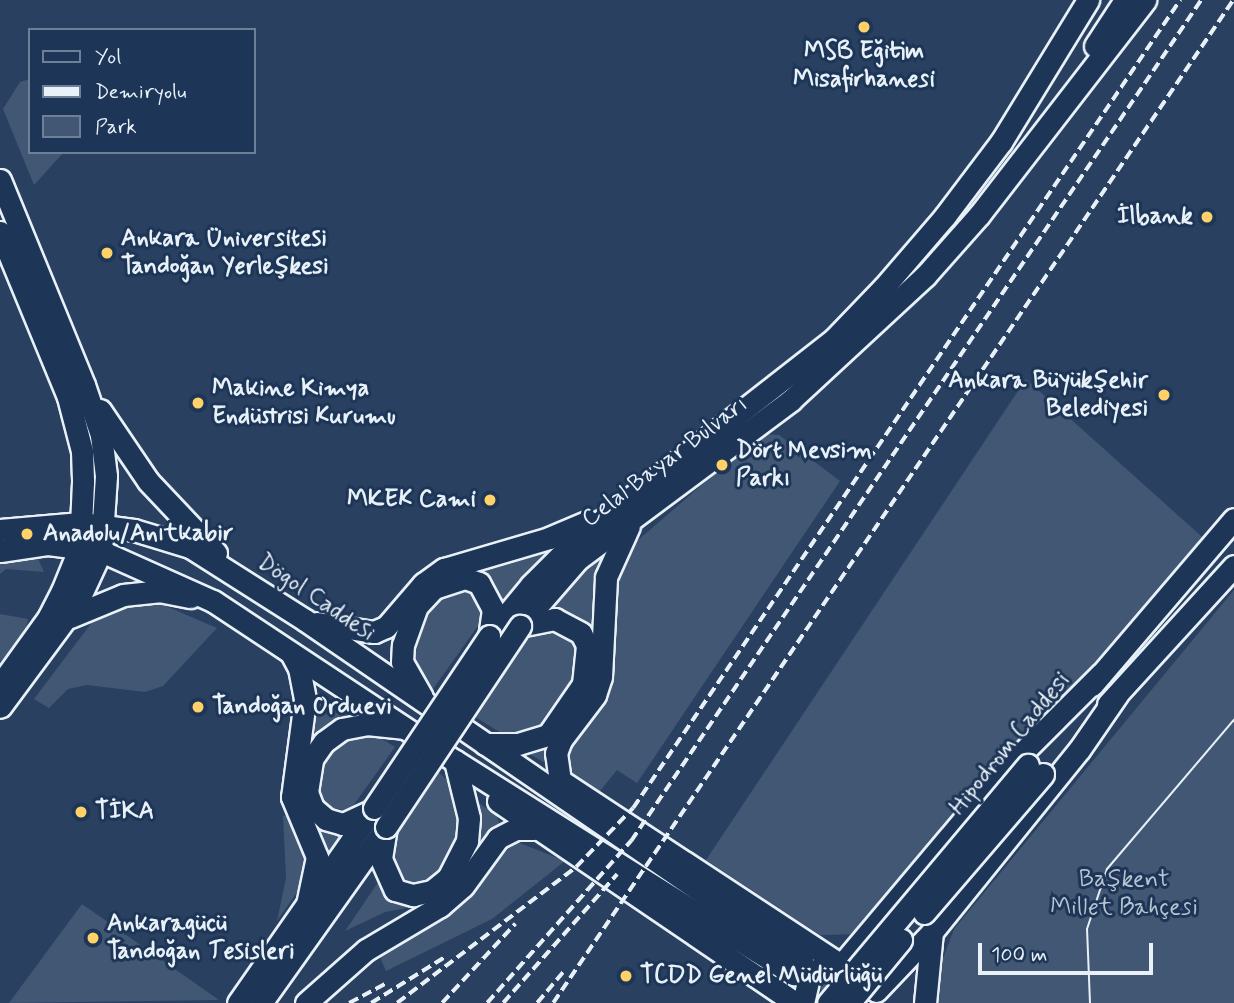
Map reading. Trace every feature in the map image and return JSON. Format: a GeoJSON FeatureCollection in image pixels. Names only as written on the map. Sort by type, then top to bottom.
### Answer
{"type":"FeatureCollection","features":[{"type":"Feature","properties":{"kind":"main road","name":"Celal Bayar Bulvarı"},"geometry":{"type":"LineString","coordinates":[[238,1003],[306,909],[489,636],[531,585],[625,513],[834,339],[945,216],[1045,74],[1088,0]]}},
{"type":"Feature","properties":{"kind":"main road"},"geometry":{"type":"LineString","coordinates":[[1045,74],[1101,0]]}},
{"type":"Feature","properties":{"kind":"main road"},"geometry":{"type":"LineString","coordinates":[[1052,116],[1125,0]]}},
{"type":"Feature","properties":{"kind":"main road","name":"Celal Bayar Bulvarı"},"geometry":{"type":"LineString","coordinates":[[261,1003],[386,827],[520,626],[578,559],[625,513],[790,400],[925,276],[979,215],[1052,116],[1145,0]]}},
{"type":"Feature","properties":{"kind":"main road"},"geometry":{"type":"LineString","coordinates":[[0,180],[84,385],[105,457],[104,526],[55,608],[0,685]]}},
{"type":"Feature","properties":{"kind":"main road"},"geometry":{"type":"LineString","coordinates":[[0,232],[76,423],[83,468],[81,523],[90,549],[70,617],[0,707]]}},
{"type":"Feature","properties":{"kind":"main road"},"geometry":{"type":"LineString","coordinates":[[84,385],[174,513],[250,586]]}},
{"type":"Feature","properties":{"kind":"main road"},"geometry":{"type":"LineString","coordinates":[[306,620],[374,632],[386,627],[423,584],[444,569],[625,513]]}},
{"type":"Feature","properties":{"kind":"main road"},"geometry":{"type":"LineString","coordinates":[[560,780],[556,753],[561,740],[595,695],[601,677],[606,577],[625,513]]}},
{"type":"Feature","properties":{"kind":"main road","name":"Hipodrom Caddesi"},"geometry":{"type":"LineString","coordinates":[[849,1003],[1035,770],[1101,674],[1234,519]]}},
{"type":"Feature","properties":{"kind":"main road","name":"Dögol Caddesi"},"geometry":{"type":"LineString","coordinates":[[0,530],[81,523],[190,547],[306,620],[797,967],[455,761],[213,601],[90,549],[48,544],[0,551]]}},
{"type":"Feature","properties":{"kind":"main road","name":"Hipodrom Caddesi"},"geometry":{"type":"LineString","coordinates":[[828,1003],[1035,770],[1117,695],[1234,566]]}},
{"type":"Feature","properties":{"kind":"main road"},"geometry":{"type":"LineString","coordinates":[[433,710],[413,686],[402,662],[406,629],[417,606],[449,580],[465,578],[479,583],[493,609],[489,636]]}},
{"type":"Feature","properties":{"kind":"main road"},"geometry":{"type":"LineString","coordinates":[[70,617],[107,599],[144,592],[213,601]]}},
{"type":"Feature","properties":{"kind":"main road"},"geometry":{"type":"LineString","coordinates":[[484,744],[533,743],[548,735],[583,684],[587,645],[581,633],[555,619],[520,626]]}},
{"type":"Feature","properties":{"kind":"main road"},"geometry":{"type":"LineString","coordinates":[[291,652],[299,668],[305,700],[292,797],[317,857],[306,909]]}},
{"type":"Feature","properties":{"kind":"main road"},"geometry":{"type":"LineString","coordinates":[[803,1003],[809,978],[840,962],[1010,765],[1101,674]]}},
{"type":"Feature","properties":{"kind":"main road"},"geometry":{"type":"LineString","coordinates":[[878,999],[1079,750],[1117,695]]}},
{"type":"Feature","properties":{"kind":"main road"},"geometry":{"type":"LineString","coordinates":[[374,808],[350,822],[326,819],[313,808],[307,792],[312,759],[324,742],[342,729],[367,724],[410,729]]}},
{"type":"Feature","properties":{"kind":"main road","name":"Dögol Caddesi"},"geometry":{"type":"LineString","coordinates":[[484,744],[560,780],[840,962],[864,971],[878,999]]}},
{"type":"Feature","properties":{"kind":"main road"},"geometry":{"type":"LineString","coordinates":[[386,827],[381,859],[395,890],[413,895],[432,891],[448,878],[467,841],[469,818],[455,761]]}},
{"type":"Feature","properties":{"kind":"main road","name":"Dögol Caddesi"},"geometry":{"type":"LineString","coordinates":[[455,761],[534,829],[795,1003]]}},
{"type":"Feature","properties":{"kind":"main road"},"geometry":{"type":"LineString","coordinates":[[306,1003],[366,950],[440,906],[463,886],[498,838],[516,829],[534,829]]}},
{"type":"Feature","properties":{"kind":"main road"},"geometry":{"type":"LineString","coordinates":[[925,1003],[932,932]]}},
{"type":"Feature","properties":{"kind":"main road"},"geometry":{"type":"LineString","coordinates":[[865,934],[877,948],[907,962]]}},
{"type":"Feature","properties":{"kind":"green space"},"geometry":{"type":"Polygon","coordinates":[[[28,80],[28,154],[62,154],[34,185],[3,109],[20,82],[28,80]]]}},
{"type":"Feature","properties":{"kind":"green space"},"geometry":{"type":"Polygon","coordinates":[[[1026,379],[1210,544],[865,934],[820,935],[706,860],[1026,379]]]}},
{"type":"Feature","properties":{"kind":"green space"},"geometry":{"type":"Polygon","coordinates":[[[761,434],[779,435],[840,481],[637,783],[617,770],[596,796],[572,776],[565,762],[572,744],[607,692],[614,672],[619,567],[630,547],[761,434]]]}},
{"type":"Feature","properties":{"kind":"green space"},"geometry":{"type":"Polygon","coordinates":[[[558,544],[506,608],[492,580],[469,571],[558,544]]]}},
{"type":"Feature","properties":{"kind":"green space"},"geometry":{"type":"Polygon","coordinates":[[[604,552],[599,671],[586,702],[556,738],[548,765],[520,748],[548,742],[587,694],[597,668],[598,647],[592,632],[578,618],[545,615],[604,552]]]}},
{"type":"Feature","properties":{"kind":"green space"},"geometry":{"type":"Polygon","coordinates":[[[37,556],[44,572],[6,569],[0,574],[0,559],[37,556]]]}},
{"type":"Feature","properties":{"kind":"green space"},"geometry":{"type":"Polygon","coordinates":[[[471,585],[482,609],[480,623],[433,689],[412,671],[410,637],[417,618],[440,592],[471,585]]]}},
{"type":"Feature","properties":{"kind":"green space","name":"Başkent Millet Bahçesi"},"geometry":{"type":"Polygon","coordinates":[[[1234,590],[1234,1003],[935,1003],[940,966],[954,929],[1234,590]]]}},
{"type":"Feature","properties":{"kind":"green space"},"geometry":{"type":"Polygon","coordinates":[[[154,601],[217,628],[163,686],[145,692],[87,685],[68,689],[49,708],[34,699],[99,613],[154,601]]]}},
{"type":"Feature","properties":{"kind":"green space"},"geometry":{"type":"Polygon","coordinates":[[[0,614],[28,619],[24,638],[4,665],[0,660],[0,614]]]}},
{"type":"Feature","properties":{"kind":"green space"},"geometry":{"type":"Polygon","coordinates":[[[544,627],[577,638],[574,680],[538,731],[501,733],[472,715],[517,648],[544,627]]]}},
{"type":"Feature","properties":{"kind":"green space"},"geometry":{"type":"Polygon","coordinates":[[[318,693],[352,719],[302,762],[315,709],[318,693]]]}},
{"type":"Feature","properties":{"kind":"green space"},"geometry":{"type":"Polygon","coordinates":[[[371,732],[395,747],[353,806],[343,810],[326,807],[316,789],[318,765],[327,750],[343,738],[371,732]]]}},
{"type":"Feature","properties":{"kind":"green space"},"geometry":{"type":"Polygon","coordinates":[[[436,770],[448,781],[461,806],[459,838],[448,863],[417,886],[399,882],[389,856],[396,835],[436,770]]]}},
{"type":"Feature","properties":{"kind":"green space"},"geometry":{"type":"Polygon","coordinates":[[[470,797],[496,815],[500,824],[446,891],[428,904],[385,912],[345,931],[381,878],[406,900],[426,900],[444,890],[472,847],[470,797]]]}},
{"type":"Feature","properties":{"kind":"green space"},"geometry":{"type":"Polygon","coordinates":[[[310,813],[348,831],[327,859],[310,813]]]}},
{"type":"Feature","properties":{"kind":"green space"},"geometry":{"type":"Polygon","coordinates":[[[287,815],[309,858],[302,885],[277,921],[286,878],[283,816],[287,815]]]}},
{"type":"Feature","properties":{"kind":"green space"},"geometry":{"type":"Polygon","coordinates":[[[520,843],[565,861],[492,919],[386,971],[380,957],[463,904],[511,845],[520,843]]]}},
{"type":"Feature","properties":{"kind":"green space","name":"Ankaragücü Tandoğan Tesisleri"},"geometry":{"type":"Polygon","coordinates":[[[82,904],[179,972],[219,1000],[9,1003],[82,904]]]}},
{"type":"Feature","properties":{"kind":"tunnel"},"geometry":{"type":"LineString","coordinates":[[802,961],[854,1002]]}},
{"type":"Feature","properties":{"kind":"tram line"},"geometry":{"type":"LineString","coordinates":[[1090,1003],[1087,929],[1107,869],[1234,720]]}},
{"type":"Feature","properties":{"kind":"railway"},"geometry":{"type":"LineString","coordinates":[[397,1003],[576,867],[633,808],[1180,0]]}},
{"type":"Feature","properties":{"kind":"railway"},"geometry":{"type":"LineString","coordinates":[[487,1003],[631,841],[1201,0]]}},
{"type":"Feature","properties":{"kind":"railway"},"geometry":{"type":"LineString","coordinates":[[553,1003],[1233,0]]}},
{"type":"Feature","properties":{"kind":"railway"},"geometry":{"type":"LineString","coordinates":[[503,1003],[617,874]]}},
{"type":"Feature","properties":{"kind":"railway"},"geometry":{"type":"LineString","coordinates":[[442,1003],[515,924]]}},
{"type":"Feature","properties":{"kind":"railway"},"geometry":{"type":"LineString","coordinates":[[371,1003],[445,957]]}},
{"type":"Feature","properties":{"kind":"railway"},"geometry":{"type":"LineString","coordinates":[[537,1003],[564,971]]}},
{"type":"Feature","properties":{"kind":"railway"},"geometry":{"type":"LineString","coordinates":[[349,1003],[385,984]]}},
{"type":"Feature","properties":{"kind":"place","name":"MSB Eğitim Misafirhanesi"},"geometry":{"type":"Point","coordinates":[864,27]}},
{"type":"Feature","properties":{"kind":"place","name":"İlbank"},"geometry":{"type":"Point","coordinates":[1207,217]}},
{"type":"Feature","properties":{"kind":"place","name":"Ankara Üniversitesi Tandoğan Yerleşkesi"},"geometry":{"type":"Point","coordinates":[107,253]}},
{"type":"Feature","properties":{"kind":"place","name":"Ankara Büyükşehir Belediyesi"},"geometry":{"type":"Point","coordinates":[1164,395]}},
{"type":"Feature","properties":{"kind":"place","name":"Makine Kimya Endüstrisi Kurumu"},"geometry":{"type":"Point","coordinates":[198,403]}},
{"type":"Feature","properties":{"kind":"place","name":"Dört Mevsim Parkı"},"geometry":{"type":"Point","coordinates":[722,465]}},
{"type":"Feature","properties":{"kind":"place","name":"MKEK Cami"},"geometry":{"type":"Point","coordinates":[490,500]}},
{"type":"Feature","properties":{"kind":"place","name":"Anadolu/Anıtkabir"},"geometry":{"type":"Point","coordinates":[27,534]}},
{"type":"Feature","properties":{"kind":"place","name":"Tandoğan Orduevi"},"geometry":{"type":"Point","coordinates":[198,707]}},
{"type":"Feature","properties":{"kind":"place","name":"TİKA"},"geometry":{"type":"Point","coordinates":[81,812]}},
{"type":"Feature","properties":{"kind":"place","name":"Ankaragücü Tandoğan Tesisleri"},"geometry":{"type":"Point","coordinates":[93,938]}},
{"type":"Feature","properties":{"kind":"place","name":"TCDD Genel Müdürlüğü"},"geometry":{"type":"Point","coordinates":[626,976]}}]}
